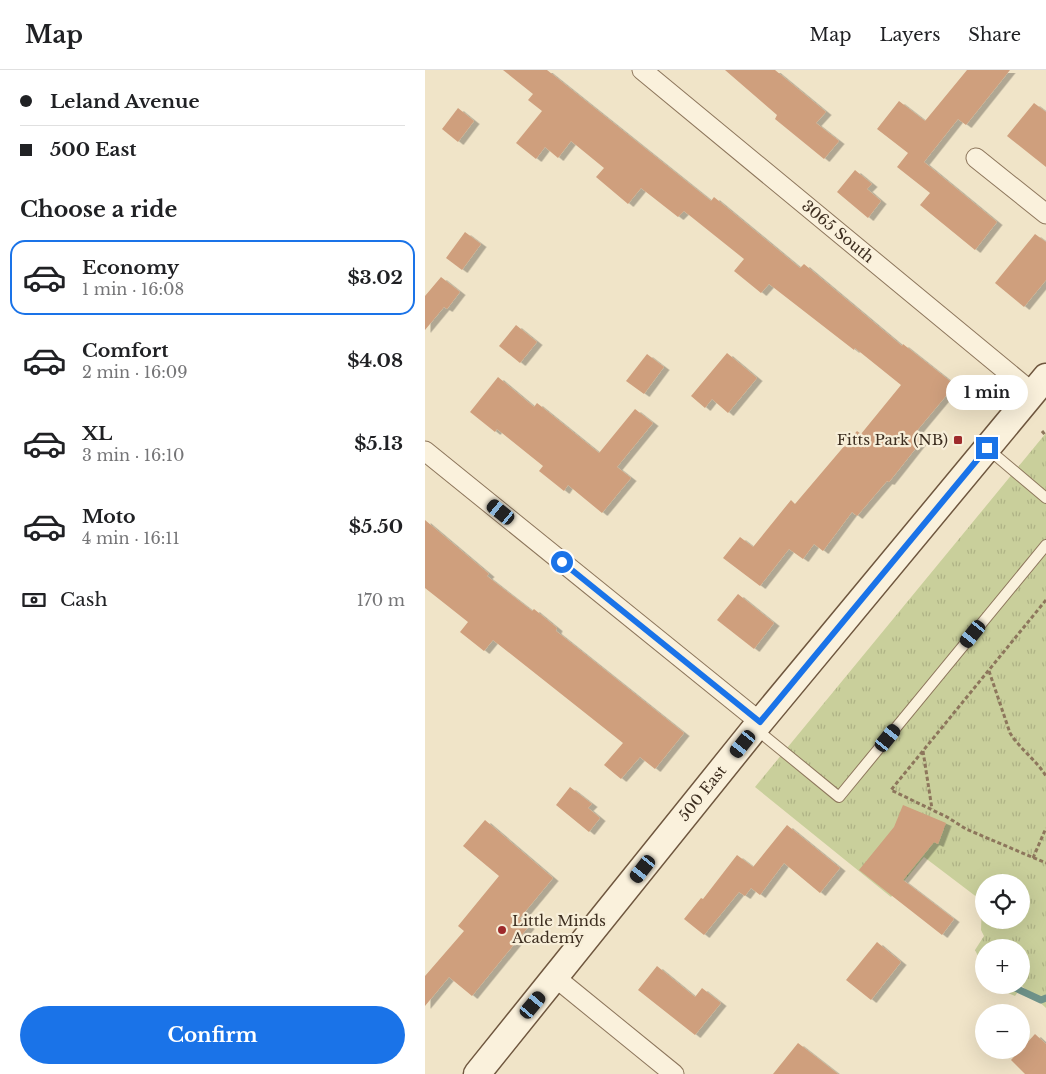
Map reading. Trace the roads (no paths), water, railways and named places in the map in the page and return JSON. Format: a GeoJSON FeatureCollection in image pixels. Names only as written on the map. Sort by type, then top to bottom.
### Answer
{"type":"FeatureCollection","features":[{"type":"Feature","properties":{"kind":"street","name":"3065 South"},"geometry":{"type":"LineString","coordinates":[[642,70],[1040,385]]}},
{"type":"Feature","properties":{"kind":"street"},"geometry":{"type":"LineString","coordinates":[[976,158],[1046,214]]}},
{"type":"Feature","properties":{"kind":"street","name":"500 East"},"geometry":{"type":"LineString","coordinates":[[477,1074],[758,725],[1040,385]]}},
{"type":"Feature","properties":{"kind":"street"},"geometry":{"type":"LineString","coordinates":[[425,450],[758,725]]}},
{"type":"Feature","properties":{"kind":"street"},"geometry":{"type":"LineString","coordinates":[[556,978],[674,1074]]}},
{"type":"Feature","properties":{"kind":"lane"},"geometry":{"type":"LineString","coordinates":[[987,448],[1046,498]]}},
{"type":"Feature","properties":{"kind":"lane"},"geometry":{"type":"LineString","coordinates":[[758,725],[839,797],[1046,545]]}},
{"type":"Feature","properties":{"kind":"waterway"},"geometry":{"type":"LineString","coordinates":[[1028,994],[1041,1000],[1046,998]]}},
{"type":"Feature","properties":{"kind":"place","name":"Fitts Park (NB)"},"geometry":{"type":"Point","coordinates":[958,440]}},
{"type":"Feature","properties":{"kind":"place","name":"Little Minds Academy"},"geometry":{"type":"Point","coordinates":[502,930]}}]}
